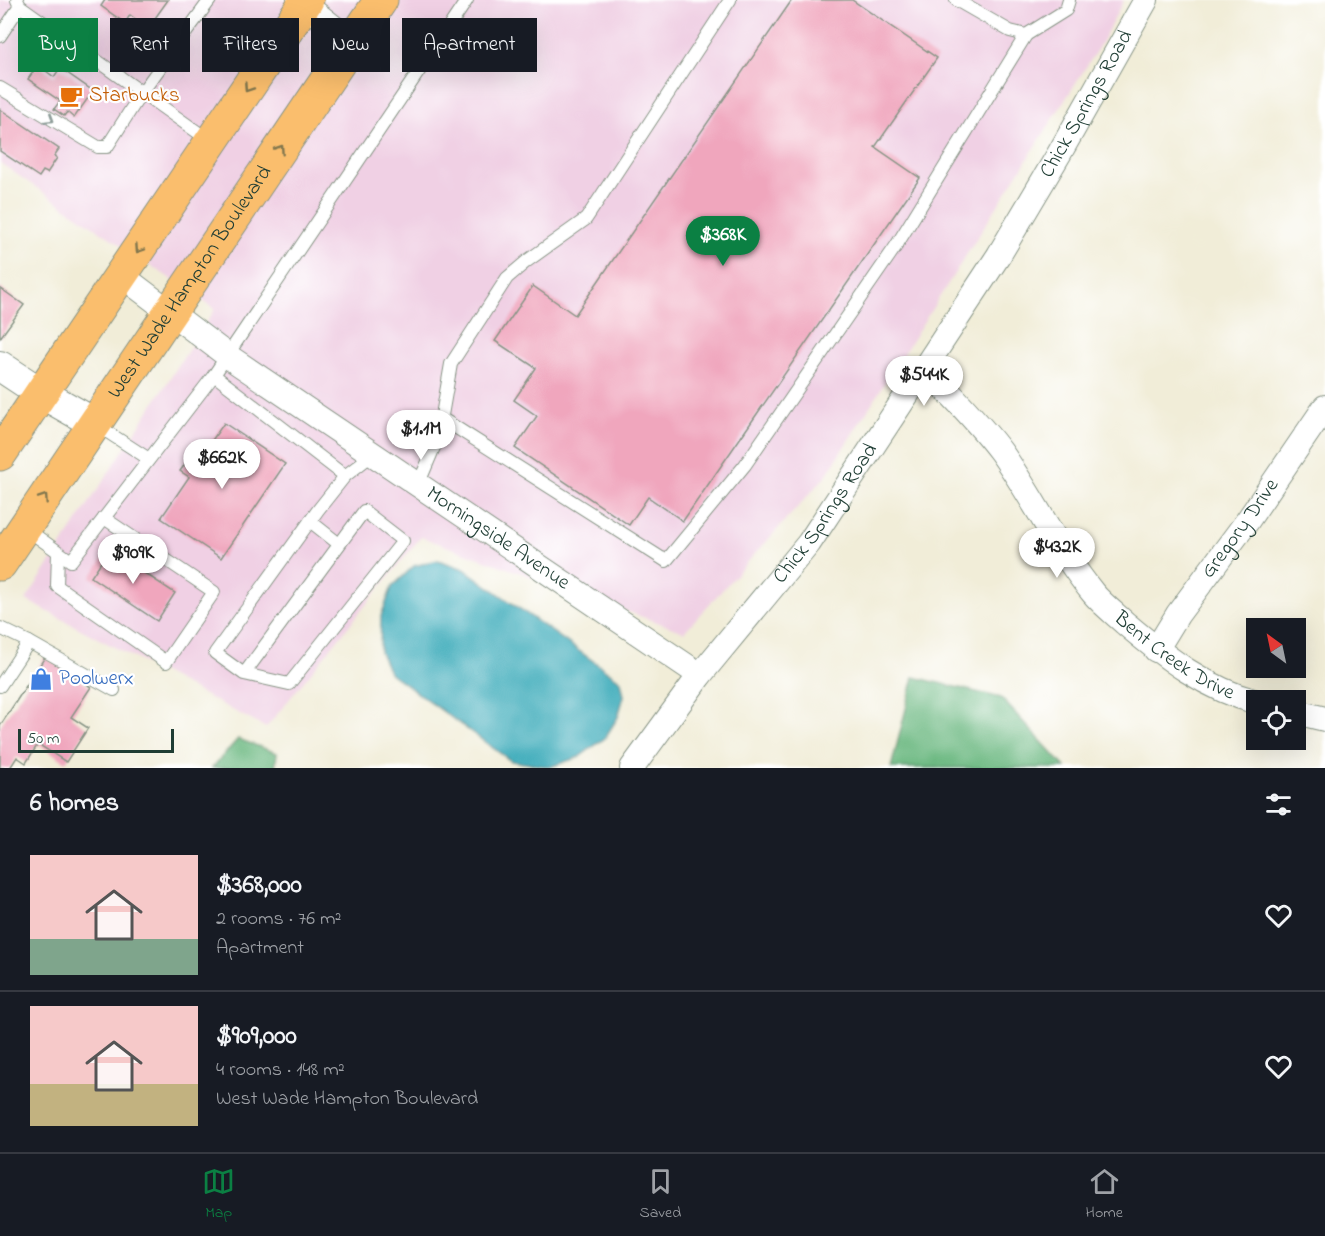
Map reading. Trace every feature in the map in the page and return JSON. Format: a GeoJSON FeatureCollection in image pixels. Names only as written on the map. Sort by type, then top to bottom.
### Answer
{"type":"FeatureCollection","features":[{"type":"Feature","properties":{"kind":"main road","name":"West Wade Hampton Boulevard"},"geometry":{"type":"LineString","coordinates":[[369,18],[381,0]]}},
{"type":"Feature","properties":{"kind":"main road"},"geometry":{"type":"LineString","coordinates":[[0,454],[212,142],[303,1]]}},
{"type":"Feature","properties":{"kind":"main road","name":"West Wade Hampton Boulevard"},"geometry":{"type":"LineString","coordinates":[[0,564],[332,72]]}},
{"type":"Feature","properties":{"kind":"street","name":"Chick Springs Road"},"geometry":{"type":"LineString","coordinates":[[632,768],[700,675],[809,543],[999,255],[1146,0]]}},
{"type":"Feature","properties":{"kind":"street"},"geometry":{"type":"LineString","coordinates":[[303,1],[323,18]]}},
{"type":"Feature","properties":{"kind":"street","name":"Morningside Avenue"},"geometry":{"type":"LineString","coordinates":[[121,275],[170,312],[221,366],[373,454],[700,675]]}},
{"type":"Feature","properties":{"kind":"street"},"geometry":{"type":"LineString","coordinates":[[0,366],[41,393],[94,423]]}},
{"type":"Feature","properties":{"kind":"street","name":"Bent Creek Drive"},"geometry":{"type":"LineString","coordinates":[[925,367],[1001,452],[1092,592],[1156,650],[1210,685],[1227,694],[1246,699]]}},
{"type":"Feature","properties":{"kind":"street","name":"Gregory Drive"},"geometry":{"type":"LineString","coordinates":[[1156,650],[1178,614],[1248,520],[1325,407]]}},
{"type":"Feature","properties":{"kind":"street"},"geometry":{"type":"LineString","coordinates":[[1306,714],[1325,719]]}},
{"type":"Feature","properties":{"kind":"lane"},"geometry":{"type":"LineString","coordinates":[[0,88],[98,147],[106,147],[142,92],[210,0]]}},
{"type":"Feature","properties":{"kind":"lane"},"geometry":{"type":"LineString","coordinates":[[24,527],[71,561],[221,366],[467,0]]}},
{"type":"Feature","properties":{"kind":"lane"},"geometry":{"type":"LineString","coordinates":[[418,485],[438,438],[451,363],[507,279],[527,261],[586,219],[730,0]]}},
{"type":"Feature","properties":{"kind":"lane"},"geometry":{"type":"LineString","coordinates":[[956,0],[1010,31],[1026,36]]}},
{"type":"Feature","properties":{"kind":"lane"},"geometry":{"type":"LineString","coordinates":[[441,418],[666,561],[745,465],[883,265],[1026,36],[1066,10],[1069,0]]}},
{"type":"Feature","properties":{"kind":"lane"},"geometry":{"type":"LineString","coordinates":[[0,36],[18,3],[212,142]]}},
{"type":"Feature","properties":{"kind":"lane"},"geometry":{"type":"LineString","coordinates":[[221,366],[345,476]]}},
{"type":"Feature","properties":{"kind":"lane"},"geometry":{"type":"LineString","coordinates":[[94,423],[149,459]]}},
{"type":"Feature","properties":{"kind":"lane"},"geometry":{"type":"LineString","coordinates":[[244,674],[364,511],[403,541],[289,684],[244,674],[215,653],[345,476],[373,454]]}},
{"type":"Feature","properties":{"kind":"lane"},"geometry":{"type":"LineString","coordinates":[[58,552],[57,586],[166,662],[214,592],[104,518]]}},
{"type":"Feature","properties":{"kind":"lane"},"geometry":{"type":"LineString","coordinates":[[310,521],[339,544]]}},
{"type":"Feature","properties":{"kind":"lane"},"geometry":{"type":"LineString","coordinates":[[0,628],[114,690]]}},
{"type":"Feature","properties":{"kind":"lane"},"geometry":{"type":"LineString","coordinates":[[0,686],[29,642]]}},
{"type":"Feature","properties":{"kind":"shaded area"},"geometry":{"type":"Polygon","coordinates":[[[0,0],[1124,0],[1100,45],[825,477],[684,632],[421,537],[266,728],[26,600],[215,309],[0,163],[0,0]]]}},
{"type":"Feature","properties":{"kind":"green space"},"geometry":{"type":"Polygon","coordinates":[[[914,677],[1001,698],[1066,768],[891,768],[914,677]]]}},
{"type":"Feature","properties":{"kind":"green space"},"geometry":{"type":"Polygon","coordinates":[[[238,739],[277,753],[275,768],[212,768],[238,739]]]}},
{"type":"Feature","properties":{"kind":"water"},"geometry":{"type":"Polygon","coordinates":[[[438,560],[464,569],[621,681],[624,696],[618,717],[605,738],[579,757],[550,767],[511,761],[389,672],[380,652],[381,616],[392,587],[414,566],[438,560]]]}},
{"type":"Feature","properties":{"kind":"building"},"geometry":{"type":"Polygon","coordinates":[[[105,0],[168,0],[155,18],[134,18],[130,15],[128,18],[118,18],[101,6],[105,0]]]}},
{"type":"Feature","properties":{"kind":"building"},"geometry":{"type":"Polygon","coordinates":[[[792,0],[852,0],[937,58],[875,147],[920,178],[683,521],[648,497],[629,525],[515,448],[537,416],[514,400],[536,368],[495,341],[533,286],[575,315],[792,0]]]}},
{"type":"Feature","properties":{"kind":"building","name":"Starbucks"},"geometry":{"type":"Polygon","coordinates":[[[33,72],[47,72],[54,77],[57,72],[66,72],[93,91],[74,118],[67,112],[64,116],[54,109],[60,101],[28,79],[33,72]]]}},
{"type":"Feature","properties":{"kind":"building"},"geometry":{"type":"Polygon","coordinates":[[[0,109],[59,149],[54,156],[57,158],[47,173],[43,171],[39,177],[0,151],[0,109]]]}},
{"type":"Feature","properties":{"kind":"building"},"geometry":{"type":"Polygon","coordinates":[[[0,288],[24,305],[0,338],[0,288]]]}},
{"type":"Feature","properties":{"kind":"building"},"geometry":{"type":"Polygon","coordinates":[[[224,423],[285,464],[221,558],[161,518],[189,477],[180,471],[188,460],[195,465],[224,423]]]}},
{"type":"Feature","properties":{"kind":"building"},"geometry":{"type":"Polygon","coordinates":[[[109,550],[175,593],[157,621],[91,577],[109,550]]]}},
{"type":"Feature","properties":{"kind":"building"},"geometry":{"type":"Polygon","coordinates":[[[45,657],[91,687],[71,717],[88,728],[66,762],[38,744],[26,763],[17,757],[10,768],[0,768],[0,726],[45,657]]]}},
{"type":"Feature","properties":{"kind":"place","name":"Starbucks"},"geometry":{"type":"Point","coordinates":[71,96]}},
{"type":"Feature","properties":{"kind":"place","name":"Poolwerx"},"geometry":{"type":"Point","coordinates":[41,679]}}]}
